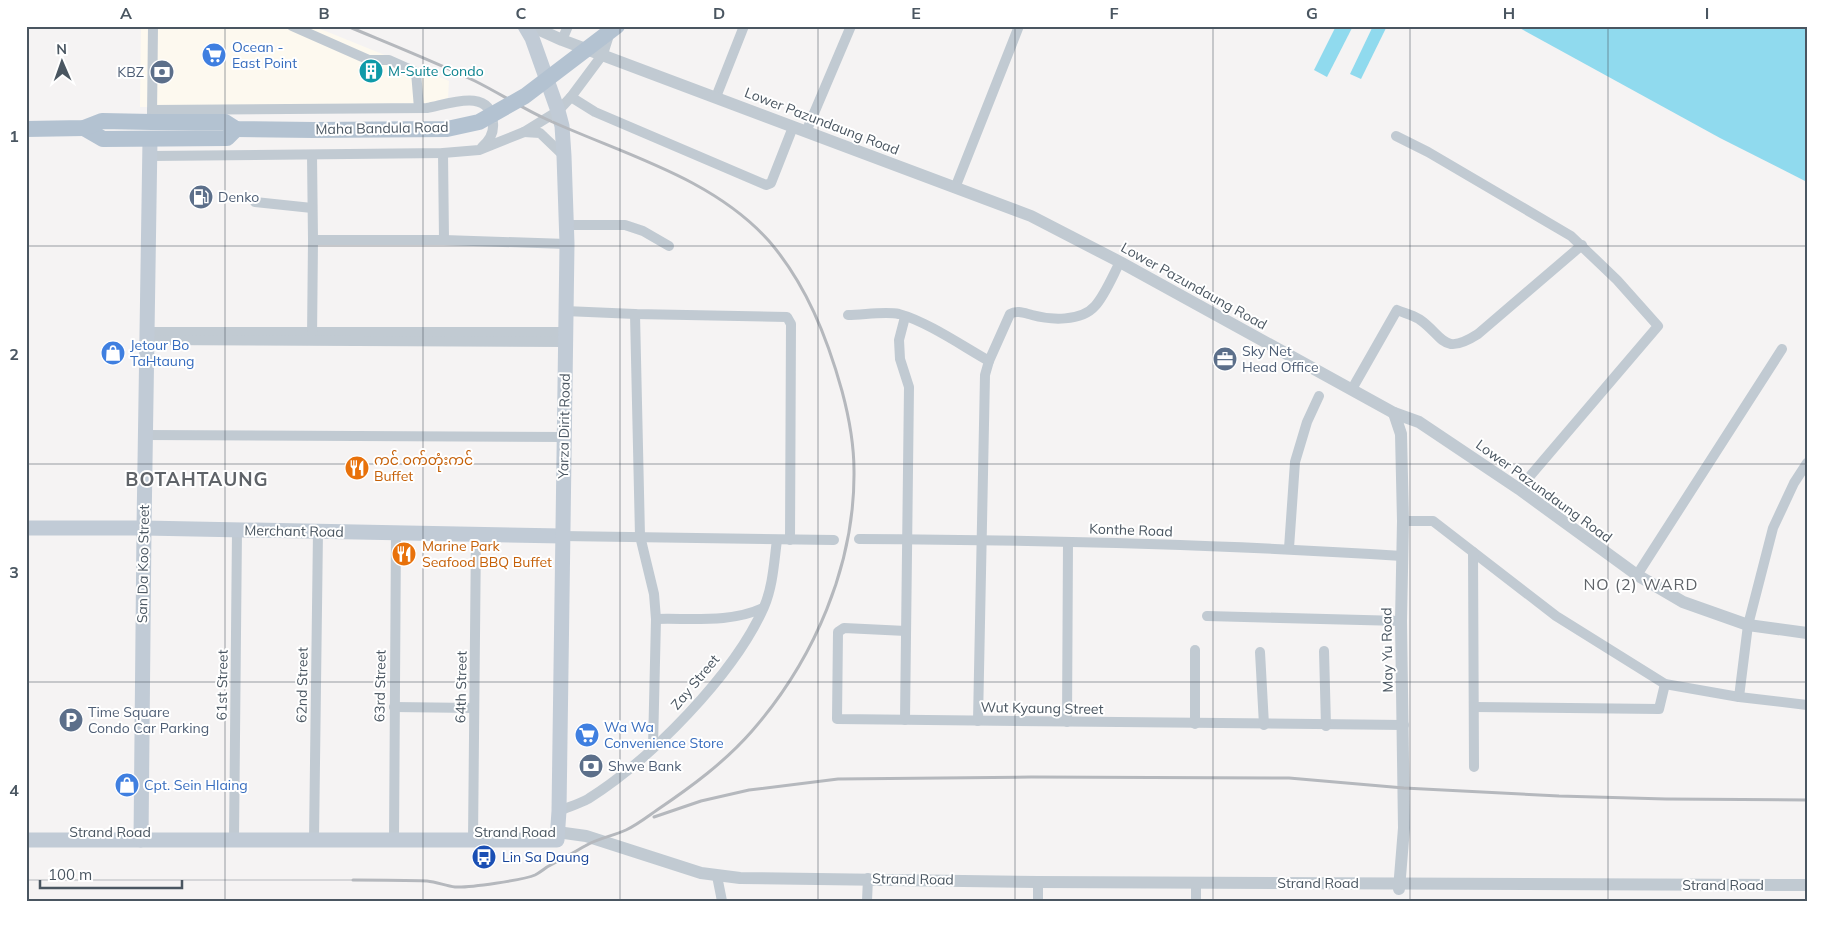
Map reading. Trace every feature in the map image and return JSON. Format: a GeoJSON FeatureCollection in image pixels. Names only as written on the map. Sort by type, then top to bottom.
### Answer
{"type":"FeatureCollection","features":[{"type":"Feature","properties":{"kind":"main road","name":"Yarza Dirit Road"},"geometry":{"type":"LineString","coordinates":[[525,26],[532,38],[558,111],[562,126],[564,156],[567,244],[559,810],[557,836]]}},
{"type":"Feature","properties":{"kind":"main road","name":"Maha Bandula Road"},"geometry":{"type":"LineString","coordinates":[[26,128],[84,128],[102,122],[152,116],[225,122],[236,129],[447,129],[479,122],[505,109],[617,26]]}},
{"type":"Feature","properties":{"kind":"main road","name":"Maha Bandula Road"},"geometry":{"type":"LineString","coordinates":[[84,128],[103,139],[227,138],[236,129]]}},
{"type":"Feature","properties":{"kind":"main road","name":"San Da Koo Street"},"geometry":{"type":"LineString","coordinates":[[141,836],[150,139]]}},
{"type":"Feature","properties":{"kind":"main road","name":"Merchant Road"},"geometry":{"type":"LineString","coordinates":[[26,528],[144,528],[562,536]]}},
{"type":"Feature","properties":{"kind":"main road","name":"Strand Road"},"geometry":{"type":"LineString","coordinates":[[26,832],[141,836],[557,836]]}},
{"type":"Feature","properties":{"kind":"main road","name":"Strand Road"},"geometry":{"type":"LineString","coordinates":[[26,840],[141,836]]}},
{"type":"Feature","properties":{"kind":"street"},"geometry":{"type":"LineString","coordinates":[[153,26],[152,116],[419,108],[446,105],[465,99],[479,101],[488,109],[494,124],[492,134],[479,150]]}},
{"type":"Feature","properties":{"kind":"street"},"geometry":{"type":"LineString","coordinates":[[292,26],[369,60],[389,60],[416,72],[419,108]]}},
{"type":"Feature","properties":{"kind":"street","name":"Lower Pazundaung Road"},"geometry":{"type":"LineString","coordinates":[[531,26],[562,40],[1031,216],[1120,262],[1394,413],[1419,422],[1519,489],[1637,576],[1683,602],[1748,625],[1807,633]]}},
{"type":"Feature","properties":{"kind":"street"},"geometry":{"type":"LineString","coordinates":[[562,40],[568,26]]}},
{"type":"Feature","properties":{"kind":"street"},"geometry":{"type":"LineString","coordinates":[[150,156],[443,154],[479,150],[524,132],[558,111],[571,97],[603,54],[612,26]]}},
{"type":"Feature","properties":{"kind":"street"},"geometry":{"type":"LineString","coordinates":[[716,97],[744,26]]}},
{"type":"Feature","properties":{"kind":"street"},"geometry":{"type":"LineString","coordinates":[[806,132],[851,26]]}},
{"type":"Feature","properties":{"kind":"street"},"geometry":{"type":"LineString","coordinates":[[955,188],[1019,26]]}},
{"type":"Feature","properties":{"kind":"street"},"geometry":{"type":"LineString","coordinates":[[571,97],[595,112],[766,185],[770,183],[792,127]]}},
{"type":"Feature","properties":{"kind":"street"},"geometry":{"type":"LineString","coordinates":[[524,132],[540,133],[564,156]]}},
{"type":"Feature","properties":{"kind":"street"},"geometry":{"type":"LineString","coordinates":[[1396,136],[1428,152],[1571,236],[1617,280],[1658,326],[1519,489]]}},
{"type":"Feature","properties":{"kind":"street"},"geometry":{"type":"LineString","coordinates":[[443,154],[444,240]]}},
{"type":"Feature","properties":{"kind":"street"},"geometry":{"type":"LineString","coordinates":[[312,155],[312,337]]}},
{"type":"Feature","properties":{"kind":"street"},"geometry":{"type":"LineString","coordinates":[[255,202],[312,208]]}},
{"type":"Feature","properties":{"kind":"street"},"geometry":{"type":"LineString","coordinates":[[566,225],[625,224],[643,231],[669,246]]}},
{"type":"Feature","properties":{"kind":"street"},"geometry":{"type":"LineString","coordinates":[[313,240],[444,240],[567,244]]}},
{"type":"Feature","properties":{"kind":"street"},"geometry":{"type":"LineString","coordinates":[[1352,389],[1397,310],[1419,320],[1438,338],[1453,345],[1465,343],[1582,245]]}},
{"type":"Feature","properties":{"kind":"street"},"geometry":{"type":"LineString","coordinates":[[978,721],[985,375],[989,361],[1010,314],[1019,312],[1040,317],[1059,318],[1073,317],[1084,313],[1094,307],[1120,262]]}},
{"type":"Feature","properties":{"kind":"street"},"geometry":{"type":"LineString","coordinates":[[565,311],[787,318],[791,324],[790,540]]}},
{"type":"Feature","properties":{"kind":"street"},"geometry":{"type":"LineString","coordinates":[[635,314],[640,536],[654,594],[656,619],[653,747]]}},
{"type":"Feature","properties":{"kind":"street"},"geometry":{"type":"LineString","coordinates":[[848,315],[897,314],[905,316],[989,361]]}},
{"type":"Feature","properties":{"kind":"street"},"geometry":{"type":"LineString","coordinates":[[905,316],[899,340],[900,359],[909,387],[905,720]]}},
{"type":"Feature","properties":{"kind":"street"},"geometry":{"type":"LineString","coordinates":[[147,336],[565,337]]}},
{"type":"Feature","properties":{"kind":"street"},"geometry":{"type":"LineString","coordinates":[[1637,576],[1782,349]]}},
{"type":"Feature","properties":{"kind":"street"},"geometry":{"type":"LineString","coordinates":[[1289,548],[1295,462],[1305,428],[1319,396]]}},
{"type":"Feature","properties":{"kind":"street","name":"May Yu Road"},"geometry":{"type":"LineString","coordinates":[[1394,413],[1401,434],[1403,521],[1401,621],[1404,828],[1399,886]]}},
{"type":"Feature","properties":{"kind":"street"},"geometry":{"type":"LineString","coordinates":[[145,435],[564,437]]}},
{"type":"Feature","properties":{"kind":"street"},"geometry":{"type":"LineString","coordinates":[[1739,697],[1748,625],[1773,528],[1794,483],[1807,463]]}},
{"type":"Feature","properties":{"kind":"street"},"geometry":{"type":"LineString","coordinates":[[1403,521],[1433,521],[1556,616],[1665,684],[1739,697],[1807,705]]}},
{"type":"Feature","properties":{"kind":"street","name":"61st Street"},"geometry":{"type":"LineString","coordinates":[[234,836],[237,530]]}},
{"type":"Feature","properties":{"kind":"street","name":"62nd Street"},"geometry":{"type":"LineString","coordinates":[[314,836],[318,531]]}},
{"type":"Feature","properties":{"kind":"street","name":"63rd Street"},"geometry":{"type":"LineString","coordinates":[[394,836],[396,533]]}},
{"type":"Feature","properties":{"kind":"street","name":"64th Street"},"geometry":{"type":"LineString","coordinates":[[473,836],[476,534]]}},
{"type":"Feature","properties":{"kind":"street"},"geometry":{"type":"LineString","coordinates":[[562,536],[834,540]]}},
{"type":"Feature","properties":{"kind":"street","name":"Konthe Road"},"geometry":{"type":"LineString","coordinates":[[859,539],[982,540],[1289,548],[1402,556]]}},
{"type":"Feature","properties":{"kind":"street","name":"Zay Street"},"geometry":{"type":"LineString","coordinates":[[559,810],[586,800],[635,765],[682,718],[725,670],[763,608],[770,589],[777,540]]}},
{"type":"Feature","properties":{"kind":"street"},"geometry":{"type":"LineString","coordinates":[[1067,722],[1068,542]]}},
{"type":"Feature","properties":{"kind":"street"},"geometry":{"type":"LineString","coordinates":[[1473,552],[1474,767]]}},
{"type":"Feature","properties":{"kind":"street"},"geometry":{"type":"LineString","coordinates":[[656,619],[724,618],[748,615],[763,608]]}},
{"type":"Feature","properties":{"kind":"street"},"geometry":{"type":"LineString","coordinates":[[1207,616],[1401,621]]}},
{"type":"Feature","properties":{"kind":"street","name":"Wut Kyaung Street"},"geometry":{"type":"LineString","coordinates":[[906,631],[840,629],[838,632],[836,716],[838,719],[1326,726],[1404,725]]}},
{"type":"Feature","properties":{"kind":"street"},"geometry":{"type":"LineString","coordinates":[[1195,650],[1195,724]]}},
{"type":"Feature","properties":{"kind":"street"},"geometry":{"type":"LineString","coordinates":[[1324,651],[1326,726]]}},
{"type":"Feature","properties":{"kind":"street"},"geometry":{"type":"LineString","coordinates":[[1260,652],[1264,725]]}},
{"type":"Feature","properties":{"kind":"street"},"geometry":{"type":"LineString","coordinates":[[1474,708],[1659,709],[1665,684]]}},
{"type":"Feature","properties":{"kind":"street"},"geometry":{"type":"LineString","coordinates":[[394,707],[474,708]]}},
{"type":"Feature","properties":{"kind":"street","name":"Strand Road"},"geometry":{"type":"LineString","coordinates":[[557,836],[586,836],[717,879],[868,880],[1196,887],[1807,886]]}},
{"type":"Feature","properties":{"kind":"street"},"geometry":{"type":"LineString","coordinates":[[717,879],[722,901]]}},
{"type":"Feature","properties":{"kind":"street"},"geometry":{"type":"LineString","coordinates":[[867,901],[868,880]]}},
{"type":"Feature","properties":{"kind":"street"},"geometry":{"type":"LineString","coordinates":[[1038,883],[1038,901]]}},
{"type":"Feature","properties":{"kind":"street","name":"Strand Road"},"geometry":{"type":"LineString","coordinates":[[1038,883],[1807,890]]}},
{"type":"Feature","properties":{"kind":"street"},"geometry":{"type":"LineString","coordinates":[[1196,887],[1196,901]]}},
{"type":"Feature","properties":{"kind":"shaded area"},"geometry":{"type":"Polygon","coordinates":[[[141,26],[313,26],[449,81],[448,98],[427,103],[140,107],[141,26]]]}},
{"type":"Feature","properties":{"kind":"water"},"geometry":{"type":"Polygon","coordinates":[[[1336,26],[1353,26],[1327,77],[1314,70],[1336,26]]]}},
{"type":"Feature","properties":{"kind":"water"},"geometry":{"type":"Polygon","coordinates":[[[1373,26],[1387,26],[1361,79],[1350,74],[1373,26]]]}},
{"type":"Feature","properties":{"kind":"water"},"geometry":{"type":"Polygon","coordinates":[[[1516,26],[1807,26],[1807,182],[1720,138],[1516,26]]]}},
{"type":"Feature","properties":{"kind":"tram line"},"geometry":{"type":"LineString","coordinates":[[26,880],[353,880]]}},
{"type":"Feature","properties":{"kind":"railway"},"geometry":{"type":"LineString","coordinates":[[347,26],[475,81],[546,119],[665,169],[721,200],[746,219],[769,241],[782,258],[794,275],[814,312],[842,391],[847,411],[854,461],[852,506],[839,576],[827,610],[812,642],[794,674],[752,731],[707,774],[634,826],[590,843],[529,877],[462,887],[427,881],[353,880]]}},
{"type":"Feature","properties":{"kind":"railway"},"geometry":{"type":"LineString","coordinates":[[654,817],[701,801],[749,790],[838,779],[1031,777],[1289,778],[1404,788],[1559,796],[1807,800]]}},
{"type":"Feature","properties":{"kind":"place","name":"Ocean - East Point"},"geometry":{"type":"Point","coordinates":[214,55]}},
{"type":"Feature","properties":{"kind":"place","name":"M-Suite Condo"},"geometry":{"type":"Point","coordinates":[371,71]}},
{"type":"Feature","properties":{"kind":"place","name":"KBZ"},"geometry":{"type":"Point","coordinates":[162,72]}},
{"type":"Feature","properties":{"kind":"place","name":"Denko"},"geometry":{"type":"Point","coordinates":[201,197]}},
{"type":"Feature","properties":{"kind":"place","name":"Jetour Bo TaHtaung"},"geometry":{"type":"Point","coordinates":[113,353]}},
{"type":"Feature","properties":{"kind":"place","name":"Sky Net Head Office"},"geometry":{"type":"Point","coordinates":[1225,359]}},
{"type":"Feature","properties":{"kind":"place","name":"ကင် ဝက်တုံးကင် Buffet"},"geometry":{"type":"Point","coordinates":[357,468]}},
{"type":"Feature","properties":{"kind":"place","name":"Marine Park Seafood BBQ Buffet"},"geometry":{"type":"Point","coordinates":[404,554]}},
{"type":"Feature","properties":{"kind":"place","name":"Time Square Condo Car Parking"},"geometry":{"type":"Point","coordinates":[71,720]}},
{"type":"Feature","properties":{"kind":"place","name":"Wa Wa Convenience Store"},"geometry":{"type":"Point","coordinates":[587,735]}},
{"type":"Feature","properties":{"kind":"place","name":"Shwe Bank"},"geometry":{"type":"Point","coordinates":[591,766]}},
{"type":"Feature","properties":{"kind":"place","name":"Cpt. Sein Hlaing"},"geometry":{"type":"Point","coordinates":[127,785]}},
{"type":"Feature","properties":{"kind":"place","name":"Lin Sa Daung"},"geometry":{"type":"Point","coordinates":[484,857]}},
{"type":"Feature","properties":{"kind":"district","name":"BOTAHTAUNG"},"geometry":{"type":"Point","coordinates":[197,479]}},
{"type":"Feature","properties":{"kind":"district","name":"NO (2) WARD"},"geometry":{"type":"Point","coordinates":[1641,584]}}]}
